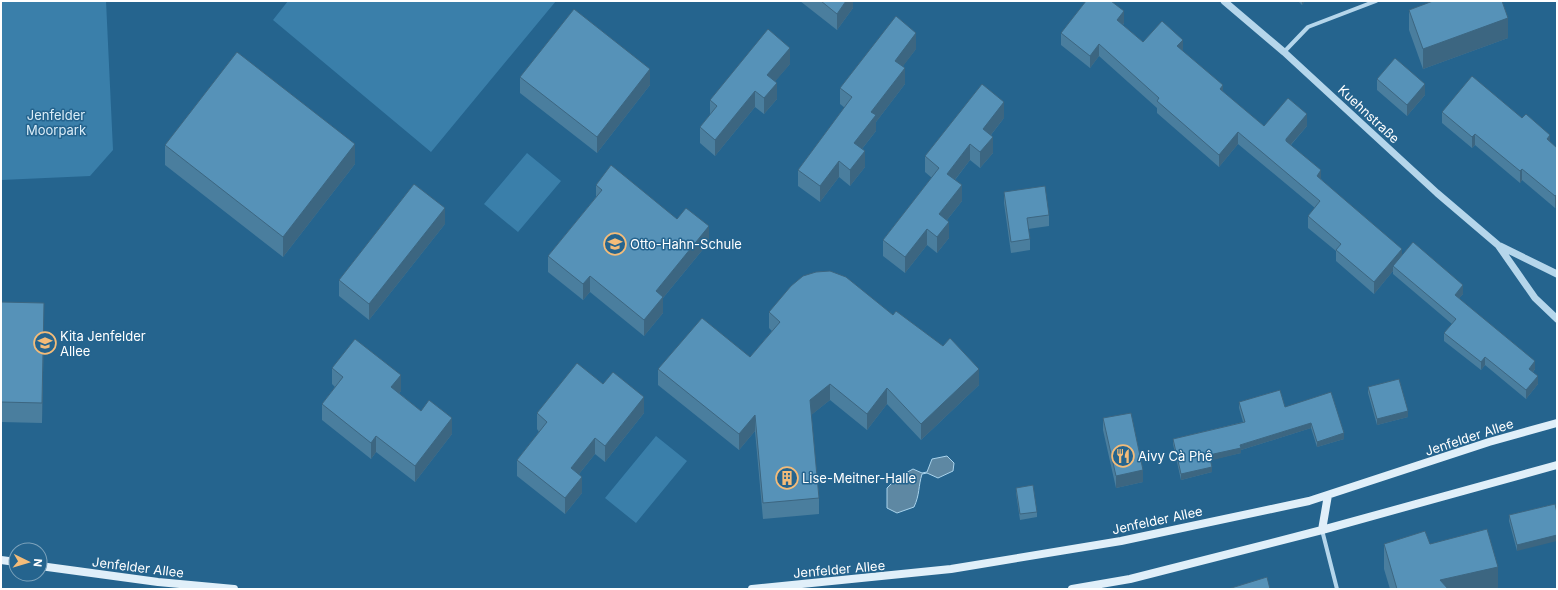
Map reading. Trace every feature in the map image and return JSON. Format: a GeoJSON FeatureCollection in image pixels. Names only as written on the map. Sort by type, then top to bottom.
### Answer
{"type":"FeatureCollection","features":[{"type":"Feature","properties":{"kind":"main road","name":"Jenfelder Allee"},"geometry":{"type":"LineString","coordinates":[[752,589],[951,569],[1121,541],[1328,495],[1489,442],[1557,422]]}},
{"type":"Feature","properties":{"kind":"main road"},"geometry":{"type":"LineString","coordinates":[[1072,589],[1130,579],[1322,530],[1557,465]]}},
{"type":"Feature","properties":{"kind":"main road"},"geometry":{"type":"LineString","coordinates":[[1322,530],[1328,495]]}},
{"type":"Feature","properties":{"kind":"main road","name":"Jenfelder Allee"},"geometry":{"type":"LineString","coordinates":[[48,567],[158,582],[234,589]]}},
{"type":"Feature","properties":{"kind":"street","name":"Kuehnstraße"},"geometry":{"type":"LineString","coordinates":[[1224,1],[1284,52],[1437,193],[1498,245],[1557,274]]}},
{"type":"Feature","properties":{"kind":"street"},"geometry":{"type":"LineString","coordinates":[[1284,52],[1308,27],[1376,1]]}},
{"type":"Feature","properties":{"kind":"street","name":"Kuehnstraße"},"geometry":{"type":"LineString","coordinates":[[1498,245],[1535,298],[1557,319]]}},
{"type":"Feature","properties":{"kind":"street"},"geometry":{"type":"LineString","coordinates":[[1322,530],[1337,589]]}},
{"type":"Feature","properties":{"kind":"green space","name":"Jenfelder Moorpark"},"geometry":{"type":"Polygon","coordinates":[[[1,1],[106,1],[113,150],[90,176],[1,180],[1,1]]]}},
{"type":"Feature","properties":{"kind":"green space"},"geometry":{"type":"Polygon","coordinates":[[[288,1],[556,1],[431,152],[273,20],[288,1]]]}},
{"type":"Feature","properties":{"kind":"green space"},"geometry":{"type":"Polygon","coordinates":[[[527,153],[561,181],[518,232],[484,204],[527,153]]]}},
{"type":"Feature","properties":{"kind":"green space"},"geometry":{"type":"Polygon","coordinates":[[[656,436],[687,461],[636,523],[605,498],[656,436]]]}},
{"type":"Feature","properties":{"kind":"shaded area"},"geometry":{"type":"Polygon","coordinates":[[[947,456],[954,463],[953,471],[938,478],[927,473],[922,474],[914,507],[897,513],[887,508],[887,488],[897,478],[913,469],[922,473],[927,472],[932,459],[947,456]]]}},
{"type":"Feature","properties":{"kind":"building"},"geometry":{"type":"Polygon","coordinates":[[[821,1],[846,1],[837,14],[821,1]]]}},
{"type":"Feature","properties":{"kind":"building"},"geometry":{"type":"Polygon","coordinates":[[[1086,1],[1111,1],[1124,11],[1117,20],[1143,42],[1162,21],[1183,40],[1177,46],[1223,85],[1220,89],[1264,126],[1288,98],[1307,114],[1286,139],[1286,141],[1321,170],[1317,176],[1402,249],[1374,282],[1336,250],[1341,244],[1308,216],[1320,201],[1238,132],[1219,155],[1157,101],[1159,98],[1099,44],[1090,56],[1061,33],[1086,1]]]}},
{"type":"Feature","properties":{"kind":"building"},"geometry":{"type":"Polygon","coordinates":[[[1433,1],[1502,1],[1508,18],[1423,49],[1409,10],[1433,1]]]}},
{"type":"Feature","properties":{"kind":"building"},"geometry":{"type":"Polygon","coordinates":[[[574,9],[650,69],[597,137],[520,77],[574,9]]]}},
{"type":"Feature","properties":{"kind":"building"},"geometry":{"type":"Polygon","coordinates":[[[896,16],[916,33],[895,61],[905,68],[871,112],[876,115],[854,143],[865,151],[850,170],[839,161],[820,186],[798,170],[852,97],[840,88],[896,16]]]}},
{"type":"Feature","properties":{"kind":"building"},"geometry":{"type":"Polygon","coordinates":[[[768,29],[790,48],[767,75],[777,83],[764,98],[755,91],[715,140],[700,127],[717,106],[710,100],[768,29]]]}},
{"type":"Feature","properties":{"kind":"building"},"geometry":{"type":"Polygon","coordinates":[[[237,52],[355,144],[283,237],[165,145],[237,52]]]}},
{"type":"Feature","properties":{"kind":"building"},"geometry":{"type":"Polygon","coordinates":[[[1395,58],[1425,84],[1407,105],[1377,79],[1395,58]]]}},
{"type":"Feature","properties":{"kind":"building"},"geometry":{"type":"Polygon","coordinates":[[[1472,76],[1522,118],[1526,114],[1550,135],[1547,139],[1557,148],[1557,194],[1555,196],[1522,169],[1520,171],[1475,134],[1472,137],[1442,112],[1472,76]]]}},
{"type":"Feature","properties":{"kind":"building"},"geometry":{"type":"Polygon","coordinates":[[[982,84],[1004,102],[983,129],[993,137],[980,152],[970,144],[947,174],[962,185],[939,214],[949,222],[937,237],[927,229],[905,257],[883,240],[939,168],[925,156],[982,84]]]}},
{"type":"Feature","properties":{"kind":"building"},"geometry":{"type":"Polygon","coordinates":[[[611,165],[677,219],[686,208],[709,226],[656,291],[663,297],[644,320],[590,276],[583,284],[548,256],[602,190],[596,185],[611,165]]]}},
{"type":"Feature","properties":{"kind":"building"},"geometry":{"type":"Polygon","coordinates":[[[414,184],[445,208],[369,304],[339,280],[414,184]]]}},
{"type":"Feature","properties":{"kind":"building"},"geometry":{"type":"Polygon","coordinates":[[[1045,186],[1049,215],[1027,218],[1030,239],[1011,242],[1004,192],[1045,186]]]}},
{"type":"Feature","properties":{"kind":"building"},"geometry":{"type":"Polygon","coordinates":[[[1413,242],[1463,285],[1455,295],[1535,361],[1529,369],[1538,376],[1526,390],[1485,357],[1481,362],[1444,333],[1456,319],[1393,266],[1413,242]]]}},
{"type":"Feature","properties":{"kind":"building"},"geometry":{"type":"Polygon","coordinates":[[[830,271],[846,277],[893,315],[896,311],[943,346],[950,338],[979,369],[921,424],[887,388],[867,414],[830,384],[810,400],[819,498],[763,503],[755,415],[739,434],[658,369],[702,318],[750,357],[780,322],[769,312],[791,286],[803,276],[816,272],[830,271]]]}},
{"type":"Feature","properties":{"kind":"building"},"geometry":{"type":"Polygon","coordinates":[[[1,302],[44,303],[42,403],[1,402],[1,302]]]}},
{"type":"Feature","properties":{"kind":"building"},"geometry":{"type":"Polygon","coordinates":[[[355,339],[401,375],[391,387],[421,411],[429,400],[452,418],[415,466],[376,436],[371,443],[322,404],[343,377],[332,368],[355,339]]]}},
{"type":"Feature","properties":{"kind":"building"},"geometry":{"type":"Polygon","coordinates":[[[577,363],[603,384],[613,372],[644,397],[605,446],[595,438],[571,468],[582,477],[565,498],[517,460],[547,422],[537,413],[577,363]]]}},
{"type":"Feature","properties":{"kind":"building"},"geometry":{"type":"Polygon","coordinates":[[[1399,379],[1408,411],[1377,419],[1368,387],[1399,379]]]}},
{"type":"Feature","properties":{"kind":"building"},"geometry":{"type":"Polygon","coordinates":[[[1280,390],[1285,407],[1331,392],[1344,433],[1317,442],[1311,423],[1240,445],[1241,448],[1209,455],[1212,467],[1181,474],[1173,439],[1245,422],[1239,402],[1280,390]]]}},
{"type":"Feature","properties":{"kind":"building"},"geometry":{"type":"Polygon","coordinates":[[[1131,413],[1143,470],[1116,476],[1103,418],[1131,413]]]}},
{"type":"Feature","properties":{"kind":"building"},"geometry":{"type":"Polygon","coordinates":[[[1033,485],[1037,512],[1020,514],[1016,488],[1033,485]]]}},
{"type":"Feature","properties":{"kind":"building"},"geometry":{"type":"Polygon","coordinates":[[[1555,504],[1557,513],[1557,535],[1517,545],[1509,515],[1555,504]]]}},
{"type":"Feature","properties":{"kind":"building"},"geometry":{"type":"Polygon","coordinates":[[[1487,529],[1498,567],[1440,580],[1448,589],[1397,589],[1384,544],[1425,531],[1430,544],[1487,529]]]}},
{"type":"Feature","properties":{"kind":"building"},"geometry":{"type":"Polygon","coordinates":[[[1267,577],[1270,589],[1228,589],[1267,577]]]}},
{"type":"Feature","properties":{"kind":"place","name":"Otto-Hahn-Schule"},"geometry":{"type":"Point","coordinates":[615,244]}},
{"type":"Feature","properties":{"kind":"place","name":"Kita Jenfelder Allee"},"geometry":{"type":"Point","coordinates":[45,343]}},
{"type":"Feature","properties":{"kind":"place","name":"Aivy Cà Phê"},"geometry":{"type":"Point","coordinates":[1123,456]}},
{"type":"Feature","properties":{"kind":"place","name":"Lise-Meitner-Halle"},"geometry":{"type":"Point","coordinates":[787,478]}}]}
